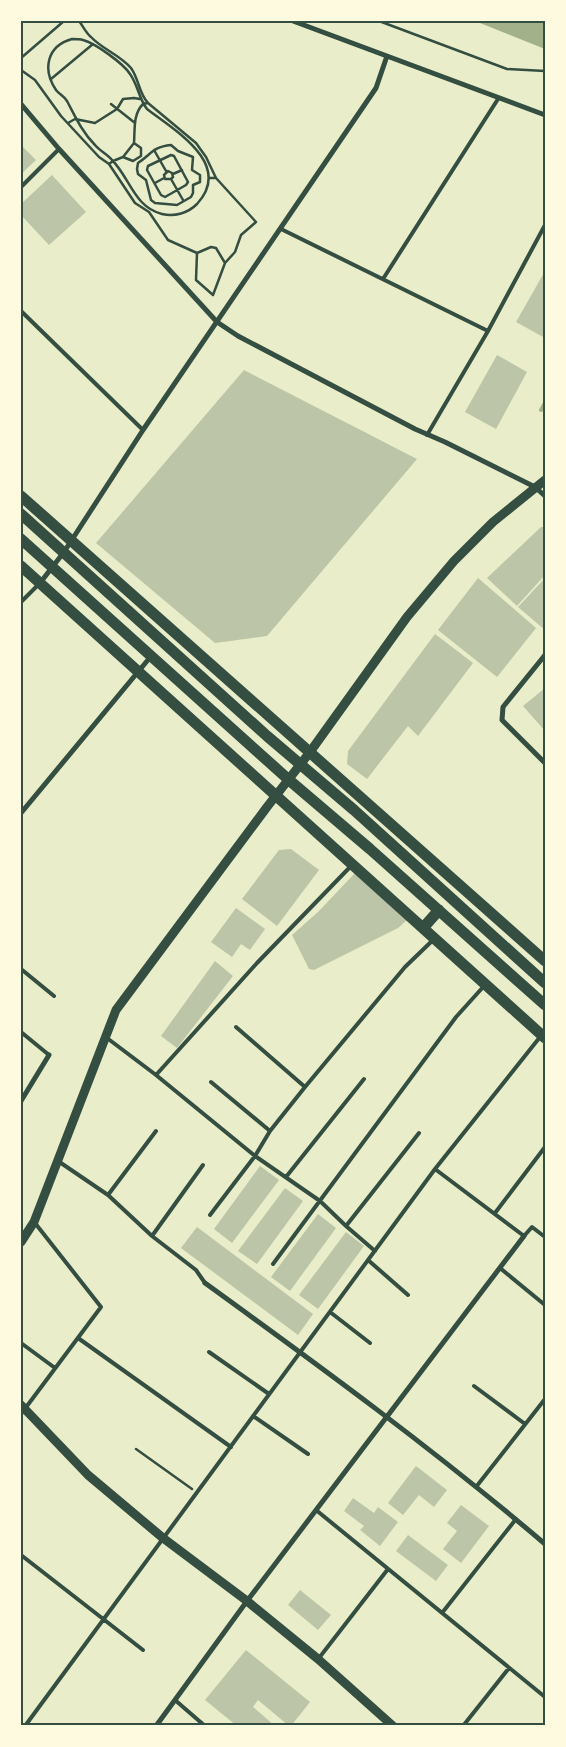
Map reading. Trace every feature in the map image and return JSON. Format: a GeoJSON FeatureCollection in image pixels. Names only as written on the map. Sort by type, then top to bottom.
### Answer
{"type":"FeatureCollection","features":[{"type":"Feature","properties":{"kind":"main road"},"geometry":{"type":"LineString","coordinates":[[21,496],[545,961]]}},
{"type":"Feature","properties":{"kind":"main road"},"geometry":{"type":"LineString","coordinates":[[21,514],[300,765],[354,810],[545,983]]}},
{"type":"Feature","properties":{"kind":"main road"},"geometry":{"type":"LineString","coordinates":[[21,539],[545,1005]]}},
{"type":"Feature","properties":{"kind":"main road"},"geometry":{"type":"LineString","coordinates":[[21,566],[544,1035]]}},
{"type":"Feature","properties":{"kind":"main road"},"geometry":{"type":"LineString","coordinates":[[453,900],[463,889]]}},
{"type":"Feature","properties":{"kind":"main road"},"geometry":{"type":"LineString","coordinates":[[423,928],[439,910]]}},
{"type":"Feature","properties":{"kind":"street"},"geometry":{"type":"LineString","coordinates":[[292,21],[545,115]]}},
{"type":"Feature","properties":{"kind":"street"},"geometry":{"type":"LineString","coordinates":[[40,583],[72,541],[143,430],[376,88],[387,56]]}},
{"type":"Feature","properties":{"kind":"street"},"geometry":{"type":"LineString","coordinates":[[21,104],[59,149],[217,322],[238,336],[427,435],[535,487],[545,496]]}},
{"type":"Feature","properties":{"kind":"street"},"geometry":{"type":"LineString","coordinates":[[21,1242],[34,1222],[116,1010],[276,796],[290,780],[407,617],[454,561],[493,522],[545,480]]}},
{"type":"Feature","properties":{"kind":"street"},"geometry":{"type":"LineString","coordinates":[[21,813],[152,655]]}},
{"type":"Feature","properties":{"kind":"street"},"geometry":{"type":"LineString","coordinates":[[545,656],[503,707],[502,720],[545,764]]}},
{"type":"Feature","properties":{"kind":"street"},"geometry":{"type":"LineString","coordinates":[[21,1101],[49,1055]]}},
{"type":"Feature","properties":{"kind":"street"},"geometry":{"type":"LineString","coordinates":[[156,1726],[247,1601],[524,1236]]}},
{"type":"Feature","properties":{"kind":"street"},"geometry":{"type":"LineString","coordinates":[[205,1283],[387,1417],[545,1544]]}},
{"type":"Feature","properties":{"kind":"street"},"geometry":{"type":"LineString","coordinates":[[23,1409],[88,1475],[163,1538],[247,1601],[318,1659],[392,1726]]}},
{"type":"Feature","properties":{"kind":"lane"},"geometry":{"type":"LineString","coordinates":[[383,280],[498,99]]}},
{"type":"Feature","properties":{"kind":"lane"},"geometry":{"type":"LineString","coordinates":[[21,187],[59,149]]}},
{"type":"Feature","properties":{"kind":"lane"},"geometry":{"type":"LineString","coordinates":[[427,435],[488,331],[545,225]]}},
{"type":"Feature","properties":{"kind":"lane"},"geometry":{"type":"LineString","coordinates":[[281,229],[488,331]]}},
{"type":"Feature","properties":{"kind":"lane"},"geometry":{"type":"LineString","coordinates":[[21,311],[143,430]]}},
{"type":"Feature","properties":{"kind":"lane"},"geometry":{"type":"LineString","coordinates":[[21,602],[40,583]]}},
{"type":"Feature","properties":{"kind":"lane"},"geometry":{"type":"LineString","coordinates":[[156,1074],[257,963],[353,864]]}},
{"type":"Feature","properties":{"kind":"lane"},"geometry":{"type":"LineString","coordinates":[[210,1215],[255,1156],[270,1131],[305,1087],[405,967],[435,938]]}},
{"type":"Feature","properties":{"kind":"lane"},"geometry":{"type":"LineString","coordinates":[[21,969],[54,996]]}},
{"type":"Feature","properties":{"kind":"lane"},"geometry":{"type":"LineString","coordinates":[[273,1264],[456,1018],[486,984]]}},
{"type":"Feature","properties":{"kind":"lane"},"geometry":{"type":"LineString","coordinates":[[236,1027],[305,1087]]}},
{"type":"Feature","properties":{"kind":"lane"},"geometry":{"type":"LineString","coordinates":[[21,1032],[49,1055]]}},
{"type":"Feature","properties":{"kind":"lane"},"geometry":{"type":"LineString","coordinates":[[25,1726],[435,1169],[544,1035]]}},
{"type":"Feature","properties":{"kind":"lane"},"geometry":{"type":"LineString","coordinates":[[106,1037],[156,1074],[255,1156],[320,1201],[375,1251]]}},
{"type":"Feature","properties":{"kind":"lane"},"geometry":{"type":"LineString","coordinates":[[286,1177],[364,1079]]}},
{"type":"Feature","properties":{"kind":"lane"},"geometry":{"type":"LineString","coordinates":[[210,1082],[270,1131]]}},
{"type":"Feature","properties":{"kind":"lane"},"geometry":{"type":"LineString","coordinates":[[108,1195],[156,1131]]}},
{"type":"Feature","properties":{"kind":"lane"},"geometry":{"type":"LineString","coordinates":[[346,1226],[419,1133]]}},
{"type":"Feature","properties":{"kind":"lane"},"geometry":{"type":"LineString","coordinates":[[495,1213],[545,1147]]}},
{"type":"Feature","properties":{"kind":"lane"},"geometry":{"type":"LineString","coordinates":[[58,1161],[108,1195],[152,1236],[196,1270],[205,1283]]}},
{"type":"Feature","properties":{"kind":"lane"},"geometry":{"type":"LineString","coordinates":[[152,1236],[203,1165]]}},
{"type":"Feature","properties":{"kind":"lane"},"geometry":{"type":"LineString","coordinates":[[435,1169],[524,1236],[532,1227],[545,1237]]}},
{"type":"Feature","properties":{"kind":"lane"},"geometry":{"type":"LineString","coordinates":[[23,1409],[101,1307],[34,1222]]}},
{"type":"Feature","properties":{"kind":"lane"},"geometry":{"type":"LineString","coordinates":[[368,1260],[408,1294]]}},
{"type":"Feature","properties":{"kind":"lane"},"geometry":{"type":"LineString","coordinates":[[500,1268],[545,1305]]}},
{"type":"Feature","properties":{"kind":"lane"},"geometry":{"type":"LineString","coordinates":[[330,1312],[370,1343]]}},
{"type":"Feature","properties":{"kind":"lane"},"geometry":{"type":"LineString","coordinates":[[78,1338],[230,1447]]}},
{"type":"Feature","properties":{"kind":"lane"},"geometry":{"type":"LineString","coordinates":[[21,1343],[55,1368]]}},
{"type":"Feature","properties":{"kind":"lane"},"geometry":{"type":"LineString","coordinates":[[209,1352],[269,1394]]}},
{"type":"Feature","properties":{"kind":"lane"},"geometry":{"type":"LineString","coordinates":[[474,1386],[525,1424]]}},
{"type":"Feature","properties":{"kind":"lane"},"geometry":{"type":"LineString","coordinates":[[476,1487],[545,1399]]}},
{"type":"Feature","properties":{"kind":"lane"},"geometry":{"type":"LineString","coordinates":[[253,1416],[308,1454]]}},
{"type":"Feature","properties":{"kind":"lane"},"geometry":{"type":"LineString","coordinates":[[316,1510],[545,1697]]}},
{"type":"Feature","properties":{"kind":"lane"},"geometry":{"type":"LineString","coordinates":[[442,1613],[516,1519]]}},
{"type":"Feature","properties":{"kind":"lane"},"geometry":{"type":"LineString","coordinates":[[21,1555],[143,1650]]}},
{"type":"Feature","properties":{"kind":"lane"},"geometry":{"type":"LineString","coordinates":[[318,1659],[388,1569]]}},
{"type":"Feature","properties":{"kind":"lane"},"geometry":{"type":"LineString","coordinates":[[463,1726],[509,1668]]}},
{"type":"Feature","properties":{"kind":"lane"},"geometry":{"type":"LineString","coordinates":[[175,1700],[205,1726]]}},
{"type":"Feature","properties":{"kind":"path"},"geometry":{"type":"LineString","coordinates":[[21,58],[64,21]]}},
{"type":"Feature","properties":{"kind":"path"},"geometry":{"type":"LineString","coordinates":[[79,21],[91,38],[93,45]]}},
{"type":"Feature","properties":{"kind":"path"},"geometry":{"type":"LineString","coordinates":[[379,21],[507,68],[545,71]]}},
{"type":"Feature","properties":{"kind":"path"},"geometry":{"type":"LineString","coordinates":[[91,38],[120,58],[130,68],[138,80],[143,99],[143,104],[194,146],[206,163],[209,178],[204,195],[192,209],[177,215],[162,214],[143,204],[113,161],[95,145],[75,119],[66,99],[56,90],[49,74],[49,57],[56,46],[72,39],[83,40],[120,62],[130,73],[143,99],[196,143],[206,157],[216,178],[256,222],[241,235],[235,252],[225,263],[213,295],[196,280],[198,253]]}},
{"type":"Feature","properties":{"kind":"path"},"geometry":{"type":"LineString","coordinates":[[51,79],[93,45]]}},
{"type":"Feature","properties":{"kind":"path"},"geometry":{"type":"LineString","coordinates":[[21,70],[35,80],[68,124],[99,157],[109,164],[135,203],[149,212],[168,240],[198,253],[211,247],[216,248],[225,263]]}},
{"type":"Feature","properties":{"kind":"path"},"geometry":{"type":"LineString","coordinates":[[68,124],[75,119],[95,123],[117,109],[123,99],[143,99]]}},
{"type":"Feature","properties":{"kind":"path"},"geometry":{"type":"LineString","coordinates":[[109,164],[123,157],[134,143],[134,130],[138,109],[143,104],[148,103]]}},
{"type":"Feature","properties":{"kind":"path"},"geometry":{"type":"LineString","coordinates":[[111,104],[135,123]]}},
{"type":"Feature","properties":{"kind":"path"},"geometry":{"type":"LineString","coordinates":[[134,130],[140,131]]}},
{"type":"Feature","properties":{"kind":"path"},"geometry":{"type":"LineString","coordinates":[[134,143],[141,148],[141,156]]}},
{"type":"Feature","properties":{"kind":"path"},"geometry":{"type":"LineString","coordinates":[[171,145],[178,151],[193,157],[192,170],[200,175],[200,182],[193,185],[193,193],[190,197],[177,205],[155,203],[151,200],[146,180],[138,174],[138,163],[154,150],[162,146],[171,145]]}},
{"type":"Feature","properties":{"kind":"path"},"geometry":{"type":"LineString","coordinates":[[124,146],[129,150]]}},
{"type":"Feature","properties":{"kind":"path"},"geometry":{"type":"LineString","coordinates":[[154,150],[166,172]]}},
{"type":"Feature","properties":{"kind":"path"},"geometry":{"type":"LineString","coordinates":[[171,155],[174,156],[182,170],[188,182],[166,197],[162,195],[147,170],[148,166],[171,155]]}},
{"type":"Feature","properties":{"kind":"path"},"geometry":{"type":"LineString","coordinates":[[123,157],[133,161],[141,156]]}},
{"type":"Feature","properties":{"kind":"path"},"geometry":{"type":"LineString","coordinates":[[141,156],[145,159]]}},
{"type":"Feature","properties":{"kind":"path"},"geometry":{"type":"LineString","coordinates":[[171,180],[173,174],[182,170]]}},
{"type":"Feature","properties":{"kind":"path"},"geometry":{"type":"LineString","coordinates":[[166,172],[171,171],[173,174]]}},
{"type":"Feature","properties":{"kind":"path"},"geometry":{"type":"LineString","coordinates":[[155,183],[164,178],[166,172]]}},
{"type":"Feature","properties":{"kind":"path"},"geometry":{"type":"LineString","coordinates":[[164,178],[171,180],[184,200]]}},
{"type":"Feature","properties":{"kind":"path"},"geometry":{"type":"LineString","coordinates":[[209,178],[216,178]]}},
{"type":"Feature","properties":{"kind":"path"},"geometry":{"type":"LineString","coordinates":[[136,1448],[197,1493]]}},
{"type":"Feature","properties":{"kind":"shaded area"},"geometry":{"type":"Polygon","coordinates":[[[475,21],[545,21],[545,49],[475,21]]]}},
{"type":"Feature","properties":{"kind":"building"},"geometry":{"type":"Polygon","coordinates":[[[21,145],[36,160],[21,174],[21,145]]]}},
{"type":"Feature","properties":{"kind":"building"},"geometry":{"type":"Polygon","coordinates":[[[52,175],[86,212],[49,245],[21,215],[21,204],[52,175]]]}},
{"type":"Feature","properties":{"kind":"building"},"geometry":{"type":"Polygon","coordinates":[[[545,271],[545,338],[516,322],[545,271]]]}},
{"type":"Feature","properties":{"kind":"building"},"geometry":{"type":"Polygon","coordinates":[[[497,355],[527,372],[496,429],[465,412],[497,355]]]}},
{"type":"Feature","properties":{"kind":"building"},"geometry":{"type":"Polygon","coordinates":[[[244,370],[417,459],[267,636],[215,643],[96,543],[244,370]]]}},
{"type":"Feature","properties":{"kind":"building"},"geometry":{"type":"Polygon","coordinates":[[[541,527],[545,527],[545,575],[517,606],[487,578],[541,527]]]}},
{"type":"Feature","properties":{"kind":"building"},"geometry":{"type":"Polygon","coordinates":[[[478,578],[536,628],[497,677],[438,630],[478,578]]]}},
{"type":"Feature","properties":{"kind":"building"},"geometry":{"type":"Polygon","coordinates":[[[545,578],[545,630],[518,607],[545,578]]]}},
{"type":"Feature","properties":{"kind":"building"},"geometry":{"type":"Polygon","coordinates":[[[435,634],[473,663],[418,736],[408,726],[367,779],[347,764],[348,751],[435,634]]]}},
{"type":"Feature","properties":{"kind":"building"},"geometry":{"type":"Polygon","coordinates":[[[545,688],[545,731],[523,706],[545,688]]]}},
{"type":"Feature","properties":{"kind":"building"},"geometry":{"type":"Polygon","coordinates":[[[291,849],[319,870],[277,926],[242,899],[279,850],[291,849]]]}},
{"type":"Feature","properties":{"kind":"building"},"geometry":{"type":"Polygon","coordinates":[[[355,873],[408,919],[398,928],[314,970],[309,969],[292,935],[318,912],[355,873]]]}},
{"type":"Feature","properties":{"kind":"building"},"geometry":{"type":"Polygon","coordinates":[[[236,908],[265,929],[250,950],[241,944],[232,957],[211,942],[236,908]]]}},
{"type":"Feature","properties":{"kind":"building"},"geometry":{"type":"Polygon","coordinates":[[[215,961],[233,976],[177,1048],[161,1036],[215,961]]]}},
{"type":"Feature","properties":{"kind":"building"},"geometry":{"type":"Polygon","coordinates":[[[260,1166],[279,1180],[232,1243],[214,1229],[260,1166]]]}},
{"type":"Feature","properties":{"kind":"building"},"geometry":{"type":"Polygon","coordinates":[[[285,1188],[303,1201],[257,1264],[238,1251],[285,1188]]]}},
{"type":"Feature","properties":{"kind":"building"},"geometry":{"type":"Polygon","coordinates":[[[318,1214],[336,1228],[290,1291],[271,1277],[318,1214]]]}},
{"type":"Feature","properties":{"kind":"building"},"geometry":{"type":"Polygon","coordinates":[[[197,1227],[313,1314],[298,1335],[181,1248],[197,1227]]]}},
{"type":"Feature","properties":{"kind":"building"},"geometry":{"type":"Polygon","coordinates":[[[346,1232],[364,1246],[318,1309],[299,1295],[346,1232]]]}},
{"type":"Feature","properties":{"kind":"building"},"geometry":{"type":"Polygon","coordinates":[[[416,1466],[447,1490],[434,1507],[419,1495],[403,1515],[388,1503],[416,1466]]]}},
{"type":"Feature","properties":{"kind":"building"},"geometry":{"type":"Polygon","coordinates":[[[353,1498],[374,1513],[378,1507],[398,1522],[380,1546],[360,1530],[364,1526],[344,1511],[353,1498]]]}},
{"type":"Feature","properties":{"kind":"building"},"geometry":{"type":"Polygon","coordinates":[[[461,1505],[489,1526],[461,1563],[443,1549],[457,1531],[447,1523],[461,1505]]]}},
{"type":"Feature","properties":{"kind":"building"},"geometry":{"type":"Polygon","coordinates":[[[408,1535],[448,1565],[436,1581],[396,1551],[408,1535]]]}},
{"type":"Feature","properties":{"kind":"building"},"geometry":{"type":"Polygon","coordinates":[[[300,1590],[331,1615],[318,1630],[288,1605],[300,1590]]]}},
{"type":"Feature","properties":{"kind":"building"},"geometry":{"type":"Polygon","coordinates":[[[246,1650],[310,1702],[291,1726],[258,1700],[253,1707],[275,1726],[237,1726],[205,1700],[246,1650]]]}},
{"type":"Feature","properties":{"kind":"waterway"},"geometry":{"type":"LineString","coordinates":[[541,410],[545,403]]}}]}
